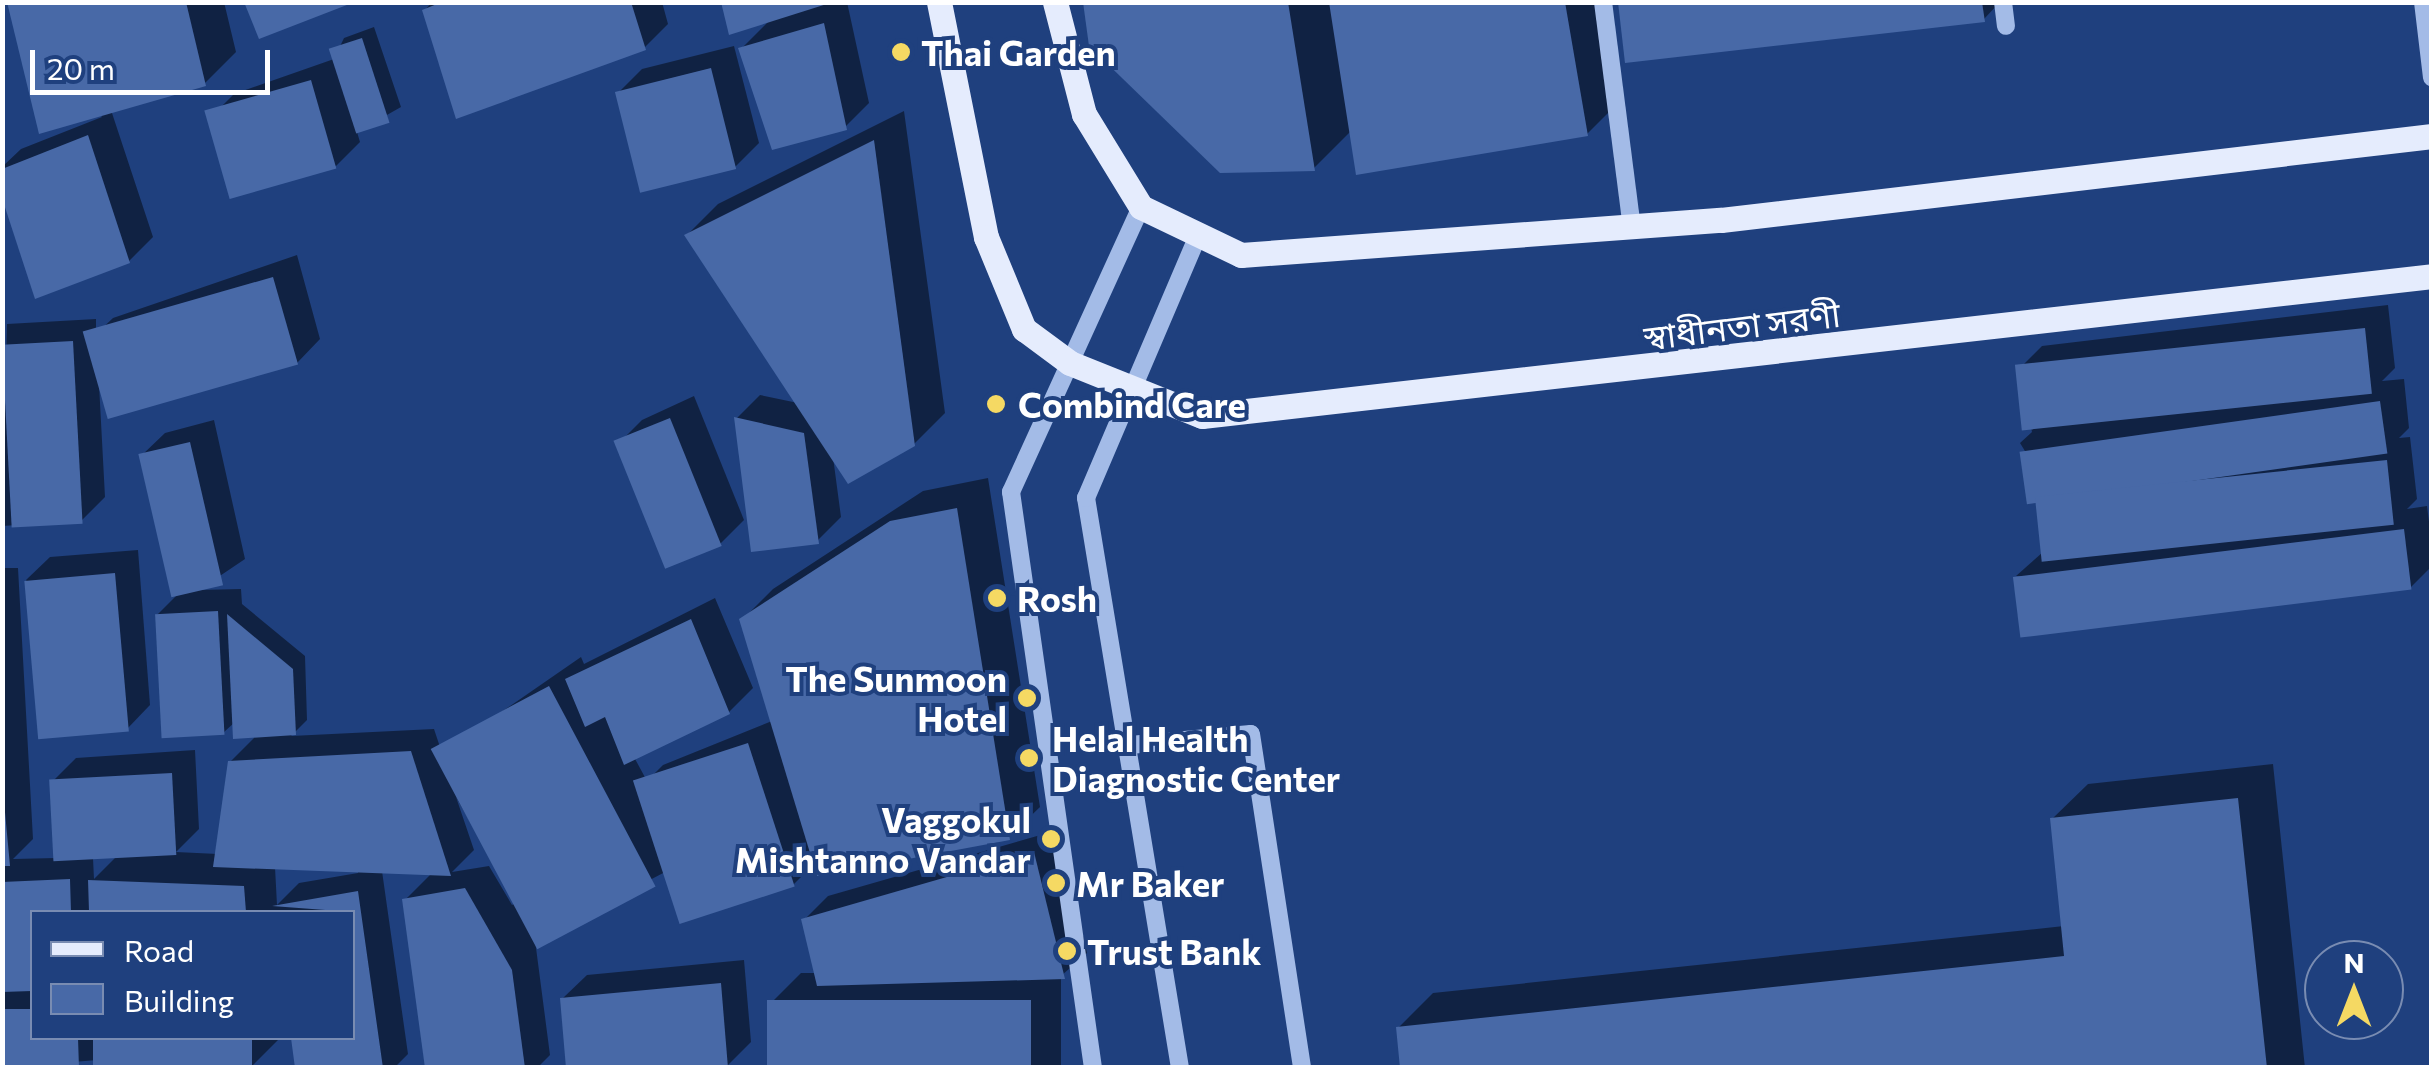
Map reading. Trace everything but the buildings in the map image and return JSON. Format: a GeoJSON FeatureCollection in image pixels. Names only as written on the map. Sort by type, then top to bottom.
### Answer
{"type":"FeatureCollection","features":[{"type":"Feature","properties":{"kind":"main road","name":"স্বাধীনতা সরণী"},"geometry":{"type":"LineString","coordinates":[[939,2],[986,238],[1024,329],[1070,362],[1202,416],[2432,276]]}},
{"type":"Feature","properties":{"kind":"main road"},"geometry":{"type":"LineString","coordinates":[[1055,2],[1084,114],[1141,207],[1241,255],[1632,227],[2432,136]]}},
{"type":"Feature","properties":{"kind":"street"},"geometry":{"type":"LineString","coordinates":[[1603,2],[1632,227]]}},
{"type":"Feature","properties":{"kind":"street"},"geometry":{"type":"LineString","coordinates":[[2002,2],[2006,26]]}},
{"type":"Feature","properties":{"kind":"street"},"geometry":{"type":"LineString","coordinates":[[2423,2],[2432,76]]}},
{"type":"Feature","properties":{"kind":"street"},"geometry":{"type":"LineString","coordinates":[[1093,1068],[1011,492],[1141,207]]}},
{"type":"Feature","properties":{"kind":"street"},"geometry":{"type":"LineString","coordinates":[[1180,1068],[1130,744],[1086,498],[1198,235]]}},
{"type":"Feature","properties":{"kind":"street"},"geometry":{"type":"LineString","coordinates":[[1130,744],[1251,734],[1302,1068]]}},
{"type":"Feature","properties":{"kind":"place","name":"Thai Garden"},"geometry":{"type":"Point","coordinates":[901,52]}},
{"type":"Feature","properties":{"kind":"place","name":"Combind Care"},"geometry":{"type":"Point","coordinates":[996,404]}},
{"type":"Feature","properties":{"kind":"place","name":"Rosh"},"geometry":{"type":"Point","coordinates":[997,598]}},
{"type":"Feature","properties":{"kind":"place","name":"The Sunmoon Hotel"},"geometry":{"type":"Point","coordinates":[1027,698]}},
{"type":"Feature","properties":{"kind":"place","name":"Helal Health Diagnostic Center"},"geometry":{"type":"Point","coordinates":[1029,758]}},
{"type":"Feature","properties":{"kind":"place","name":"Vaggokul Mishtanno Vandar"},"geometry":{"type":"Point","coordinates":[1051,839]}},
{"type":"Feature","properties":{"kind":"place","name":"Mr Baker"},"geometry":{"type":"Point","coordinates":[1056,883]}},
{"type":"Feature","properties":{"kind":"place","name":"Trust Bank"},"geometry":{"type":"Point","coordinates":[1067,951]}}]}
